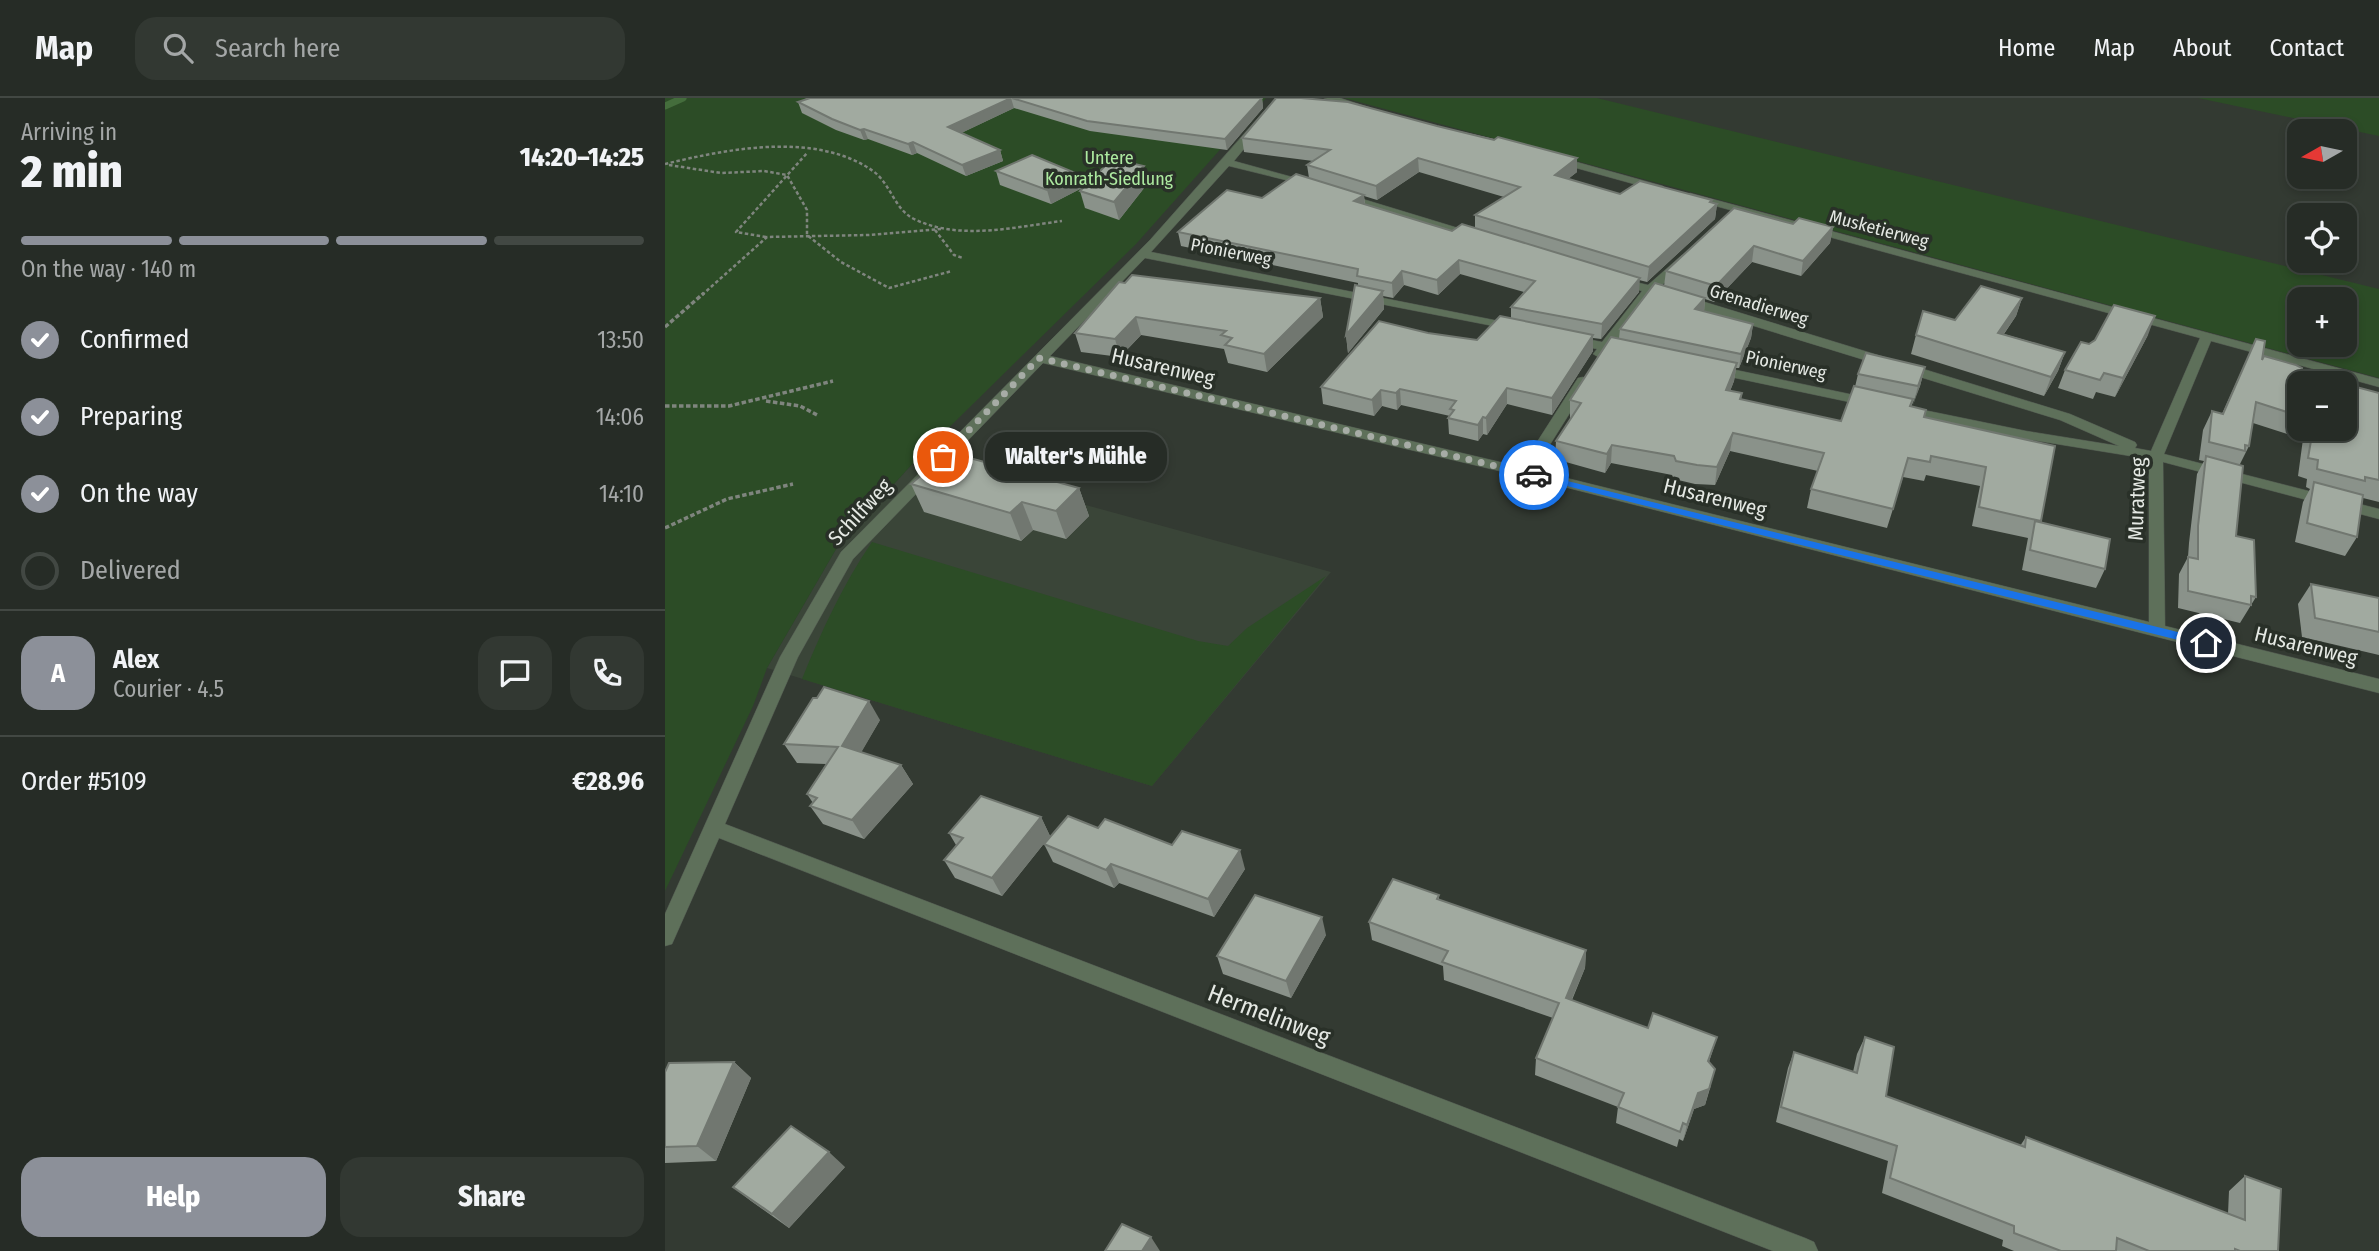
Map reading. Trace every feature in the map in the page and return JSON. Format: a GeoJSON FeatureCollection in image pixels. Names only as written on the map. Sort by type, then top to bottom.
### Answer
{"type":"FeatureCollection","features":[{"type":"Feature","properties":{"kind":"street","name":"Schilfweg"},"geometry":{"type":"LineString","coordinates":[[665,937],[789,657],[847,556],[1143,254],[1281,98]]}},
{"type":"Feature","properties":{"kind":"street"},"geometry":{"type":"LineString","coordinates":[[1329,98],[1382,112]]}},
{"type":"Feature","properties":{"kind":"street"},"geometry":{"type":"LineString","coordinates":[[1539,155],[1670,191]]}},
{"type":"Feature","properties":{"kind":"street"},"geometry":{"type":"LineString","coordinates":[[1227,162],[1493,242]]}},
{"type":"Feature","properties":{"kind":"street","name":"Musketierweg"},"geometry":{"type":"LineString","coordinates":[[1683,194],[1731,213],[2379,383]]}},
{"type":"Feature","properties":{"kind":"street","name":"Pionierweg"},"geometry":{"type":"LineString","coordinates":[[1143,254],[1523,330]]}},
{"type":"Feature","properties":{"kind":"street"},"geometry":{"type":"LineString","coordinates":[[1525,472],[1605,347],[1650,290],[1688,254]]}},
{"type":"Feature","properties":{"kind":"street","name":"Grenadierweg"},"geometry":{"type":"LineString","coordinates":[[1610,278],[2065,417],[2156,456]]}},
{"type":"Feature","properties":{"kind":"street","name":"Muratweg"},"geometry":{"type":"LineString","coordinates":[[2157,631],[2156,456],[2207,336]]}},
{"type":"Feature","properties":{"kind":"street"},"geometry":{"type":"LineString","coordinates":[[1564,338],[1646,355]]}},
{"type":"Feature","properties":{"kind":"street","name":"Husarenweg"},"geometry":{"type":"LineString","coordinates":[[1039,358],[1525,472],[2379,685]]}},
{"type":"Feature","properties":{"kind":"street","name":"Pionierweg"},"geometry":{"type":"LineString","coordinates":[[1700,367],[2026,435],[2156,456],[2379,514]]}},
{"type":"Feature","properties":{"kind":"street","name":"Hermelinweg"},"geometry":{"type":"LineString","coordinates":[[715,828],[1805,1251]]}},
{"type":"Feature","properties":{"kind":"path"},"geometry":{"type":"LineString","coordinates":[[665,164],[759,146],[836,154],[873,171],[890,187],[899,205],[911,219],[944,229]]}},
{"type":"Feature","properties":{"kind":"path"},"geometry":{"type":"LineString","coordinates":[[808,151],[736,232],[767,237],[868,235],[944,229],[994,229],[1062,221]]}},
{"type":"Feature","properties":{"kind":"path"},"geometry":{"type":"LineString","coordinates":[[665,164],[721,173],[764,171],[787,175]]}},
{"type":"Feature","properties":{"kind":"path"},"geometry":{"type":"LineString","coordinates":[[787,175],[807,210],[807,235]]}},
{"type":"Feature","properties":{"kind":"path"},"geometry":{"type":"LineString","coordinates":[[935,230],[954,255],[963,258]]}},
{"type":"Feature","properties":{"kind":"path"},"geometry":{"type":"LineString","coordinates":[[807,235],[841,262],[889,288],[952,271]]}},
{"type":"Feature","properties":{"kind":"path"},"geometry":{"type":"LineString","coordinates":[[665,327],[767,237]]}},
{"type":"Feature","properties":{"kind":"path"},"geometry":{"type":"LineString","coordinates":[[665,406],[691,410],[762,401],[833,381]]}},
{"type":"Feature","properties":{"kind":"path"},"geometry":{"type":"LineString","coordinates":[[762,401],[800,406],[819,416]]}},
{"type":"Feature","properties":{"kind":"path"},"geometry":{"type":"LineString","coordinates":[[665,528],[727,499],[793,484]]}},
{"type":"Feature","properties":{"kind":"shaded area"},"geometry":{"type":"Polygon","coordinates":[[[915,461],[943,466],[1331,572],[1152,786],[767,668],[839,544],[915,461]]]}},
{"type":"Feature","properties":{"kind":"green space","name":"Untere Konrath-Siedlung"},"geometry":{"type":"Polygon","coordinates":[[[665,98],[1266,98],[1136,244],[915,461],[839,544],[767,668],[753,706],[665,891],[665,98]]]}},
{"type":"Feature","properties":{"kind":"green space"},"geometry":{"type":"Polygon","coordinates":[[[1344,98],[1597,98],[2287,267],[2287,273],[2313,273],[2379,289],[2379,378],[2301,357],[2357,357],[2357,287],[2287,287],[2287,353],[1344,98]]]}},
{"type":"Feature","properties":{"kind":"green space"},"geometry":{"type":"Polygon","coordinates":[[[2198,98],[2379,98],[2379,136],[2357,131],[2357,119],[2298,119],[2198,98]]]}},
{"type":"Feature","properties":{"kind":"green space"},"geometry":{"type":"Polygon","coordinates":[[[872,542],[1198,641],[1228,646],[1247,628],[1326,576],[1152,786],[802,679],[833,609],[872,542]]]}},
{"type":"Feature","properties":{"kind":"building"},"geometry":{"type":"Polygon","coordinates":[[[810,98],[1011,98],[948,127],[1000,150],[962,165],[913,142],[908,144],[860,130],[798,102],[810,98]]]}},
{"type":"Feature","properties":{"kind":"building"},"geometry":{"type":"Polygon","coordinates":[[[1012,98],[1262,98],[1225,139],[1087,121],[1012,98]]]}},
{"type":"Feature","properties":{"kind":"building"},"geometry":{"type":"Polygon","coordinates":[[[1276,98],[1348,102],[1494,140],[1498,137],[1577,158],[1555,175],[1620,194],[1640,181],[1712,200],[1710,202],[1717,204],[1649,267],[1475,215],[1520,187],[1418,158],[1376,186],[1307,165],[1330,150],[1242,138],[1276,98]]]}},
{"type":"Feature","properties":{"kind":"building"},"geometry":{"type":"Polygon","coordinates":[[[1032,155],[1078,174],[1047,190],[996,171],[1032,155]]]}},
{"type":"Feature","properties":{"kind":"building"},"geometry":{"type":"Polygon","coordinates":[[[1112,159],[1144,166],[1114,202],[1080,191],[1112,159]]]}},
{"type":"Feature","properties":{"kind":"building"},"geometry":{"type":"Polygon","coordinates":[[[1296,174],[1364,195],[1354,201],[1452,231],[1462,224],[1640,278],[1602,324],[1511,307],[1535,281],[1459,260],[1437,280],[1402,271],[1392,283],[1357,276],[1358,269],[1178,232],[1227,190],[1262,198],[1296,174]]]}},
{"type":"Feature","properties":{"kind":"building"},"geometry":{"type":"Polygon","coordinates":[[[1734,208],[1793,224],[1799,218],[1833,227],[1803,261],[1754,246],[1716,286],[1666,271],[1734,208]]]}},
{"type":"Feature","properties":{"kind":"building"},"geometry":{"type":"Polygon","coordinates":[[[1132,275],[1320,298],[1264,354],[1225,345],[1232,338],[1221,335],[1226,331],[1136,317],[1115,339],[1075,333],[1119,282],[1125,283],[1132,275]]]}},
{"type":"Feature","properties":{"kind":"building"},"geometry":{"type":"Polygon","coordinates":[[[1655,283],[1705,298],[1695,309],[1753,324],[1741,354],[1620,329],[1655,283]]]}},
{"type":"Feature","properties":{"kind":"building"},"geometry":{"type":"Polygon","coordinates":[[[1355,285],[1383,291],[1346,335],[1355,285]]]}},
{"type":"Feature","properties":{"kind":"building"},"geometry":{"type":"Polygon","coordinates":[[[1981,286],[2022,298],[1998,333],[2065,352],[2051,377],[1916,335],[1923,311],[1955,320],[1981,286]]]}},
{"type":"Feature","properties":{"kind":"building"},"geometry":{"type":"Polygon","coordinates":[[[2114,305],[2155,316],[2123,378],[2104,373],[2100,380],[2065,370],[2081,342],[2089,344],[2095,340],[2114,305]]]}},
{"type":"Feature","properties":{"kind":"building"},"geometry":{"type":"Polygon","coordinates":[[[1500,316],[1593,335],[1552,398],[1507,388],[1478,425],[1448,418],[1456,401],[1400,389],[1396,393],[1381,390],[1372,400],[1321,387],[1379,321],[1428,333],[1477,340],[1500,316]]]}},
{"type":"Feature","properties":{"kind":"building"},"geometry":{"type":"Polygon","coordinates":[[[1611,337],[1737,363],[1726,390],[1742,393],[1740,399],[1841,421],[1854,386],[1913,399],[1910,406],[1926,410],[1924,417],[2055,446],[2041,521],[1979,507],[1986,467],[1931,456],[1930,462],[1908,458],[1893,509],[1811,489],[1824,453],[1733,433],[1717,467],[1676,461],[1674,456],[1612,445],[1607,454],[1556,441],[1581,403],[1570,400],[1611,337]]]}},
{"type":"Feature","properties":{"kind":"building"},"geometry":{"type":"Polygon","coordinates":[[[2256,339],[2265,341],[2262,360],[2264,356],[2302,368],[2301,371],[2287,371],[2287,412],[2256,402],[2249,446],[2245,445],[2245,451],[2209,442],[2212,411],[2223,414],[2256,339]]]}},
{"type":"Feature","properties":{"kind":"building"},"geometry":{"type":"Polygon","coordinates":[[[1866,353],[1925,367],[1918,386],[1858,374],[1866,353]]]}},
{"type":"Feature","properties":{"kind":"building"},"geometry":{"type":"Polygon","coordinates":[[[2357,387],[2379,393],[2379,480],[2365,477],[2365,481],[2317,469],[2318,460],[2308,458],[2311,441],[2357,441],[2357,387]]]}},
{"type":"Feature","properties":{"kind":"building"},"geometry":{"type":"Polygon","coordinates":[[[948,452],[1079,488],[1056,511],[1022,502],[1010,513],[911,484],[948,452]]]}},
{"type":"Feature","properties":{"kind":"building"},"geometry":{"type":"Polygon","coordinates":[[[2206,456],[2243,466],[2236,536],[2254,540],[2256,597],[2251,596],[2251,605],[2188,591],[2188,557],[2198,559],[2198,526],[2206,456]]]}},
{"type":"Feature","properties":{"kind":"building"},"geometry":{"type":"Polygon","coordinates":[[[2314,482],[2363,495],[2357,537],[2307,523],[2314,482]]]}},
{"type":"Feature","properties":{"kind":"building"},"geometry":{"type":"Polygon","coordinates":[[[2035,521],[2110,539],[2105,569],[2030,550],[2035,521]]]}},
{"type":"Feature","properties":{"kind":"building"},"geometry":{"type":"Polygon","coordinates":[[[2311,584],[2379,598],[2379,632],[2315,618],[2311,584]]]}},
{"type":"Feature","properties":{"kind":"building"},"geometry":{"type":"Polygon","coordinates":[[[824,687],[869,701],[842,746],[901,765],[852,820],[810,806],[817,798],[807,794],[838,747],[784,744],[813,698],[817,698],[824,687]]]}},
{"type":"Feature","properties":{"kind":"building"},"geometry":{"type":"Polygon","coordinates":[[[981,796],[1041,817],[992,878],[944,860],[963,838],[949,833],[981,796]]]}},
{"type":"Feature","properties":{"kind":"building"},"geometry":{"type":"Polygon","coordinates":[[[1068,816],[1098,828],[1105,819],[1172,845],[1182,831],[1240,850],[1208,899],[1111,864],[1106,870],[1044,844],[1068,816]]]}},
{"type":"Feature","properties":{"kind":"building"},"geometry":{"type":"Polygon","coordinates":[[[1393,879],[1439,895],[1437,899],[1586,950],[1566,998],[1648,1028],[1653,1013],[1717,1037],[1708,1061],[1715,1069],[1709,1089],[1698,1093],[1687,1125],[1683,1123],[1680,1132],[1618,1107],[1624,1093],[1536,1058],[1559,1003],[1442,962],[1448,951],[1369,922],[1393,879]]]}},
{"type":"Feature","properties":{"kind":"building"},"geometry":{"type":"Polygon","coordinates":[[[1255,895],[1322,917],[1286,981],[1217,956],[1255,895]]]}},
{"type":"Feature","properties":{"kind":"building"},"geometry":{"type":"Polygon","coordinates":[[[1865,1037],[1894,1047],[1886,1096],[2025,1147],[2026,1137],[2245,1220],[2245,1176],[2281,1189],[2278,1251],[2149,1251],[2117,1238],[2116,1251],[2061,1251],[2014,1233],[2014,1226],[1890,1178],[1897,1146],[1781,1107],[1794,1052],[1857,1073],[1865,1037]]]}},
{"type":"Feature","properties":{"kind":"building"},"geometry":{"type":"Polygon","coordinates":[[[734,1062],[697,1146],[665,1147],[665,1072],[669,1063],[734,1062]]]}},
{"type":"Feature","properties":{"kind":"building"},"geometry":{"type":"Polygon","coordinates":[[[791,1126],[829,1152],[772,1214],[733,1187],[791,1126]]]}},
{"type":"Feature","properties":{"kind":"building"},"geometry":{"type":"Polygon","coordinates":[[[1122,1224],[1151,1237],[1142,1251],[1105,1251],[1122,1224]]]}},
{"type":"Feature","properties":{"kind":"waterway"},"geometry":{"type":"LineString","coordinates":[[665,106],[683,98]]}},
{"type":"Feature","properties":{"kind":"way so far"},"geometry":{"type":"LineString","coordinates":[[943,457],[1039,358],[1534,475]]}},
{"type":"Feature","properties":{"kind":"place","name":"Walter's Mühle"},"geometry":{"type":"Point","coordinates":[943,457]}},
{"type":"Feature","properties":{"kind":"route"},"geometry":{"type":"LineString","coordinates":[[1534,475],[2206,643]]}}]}
